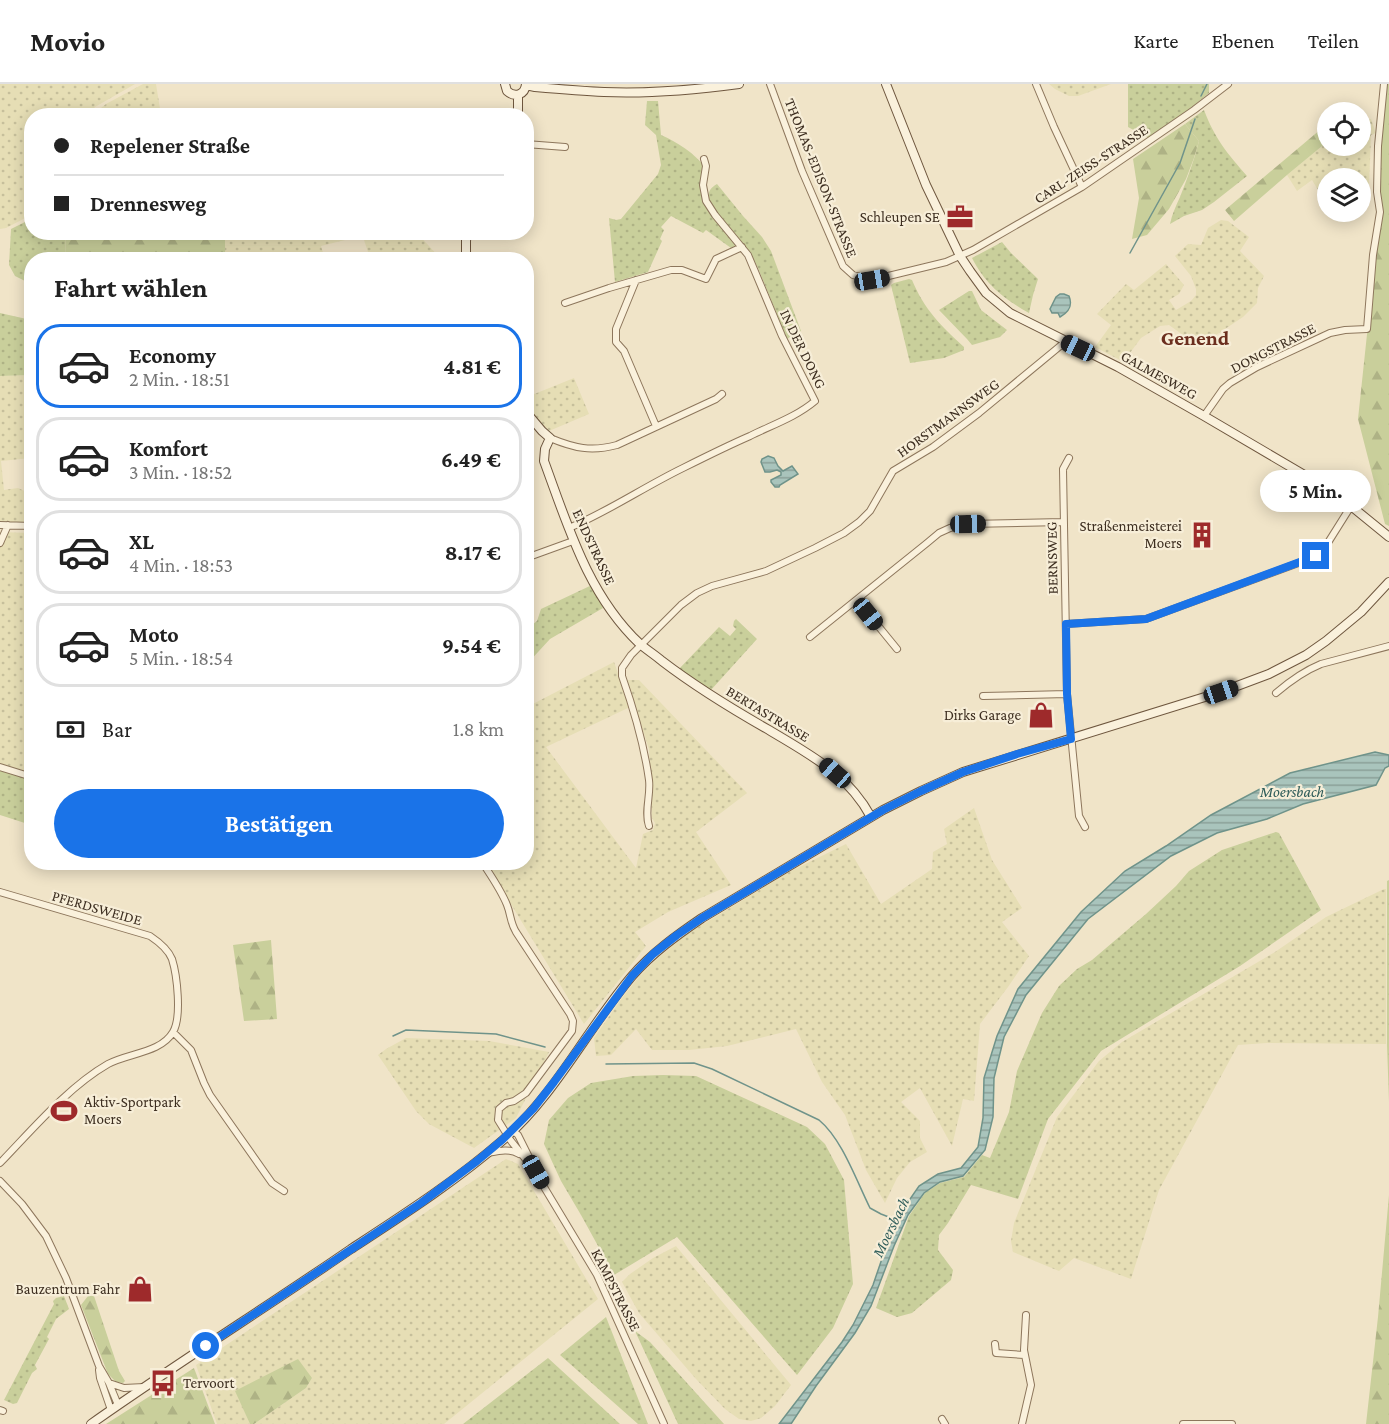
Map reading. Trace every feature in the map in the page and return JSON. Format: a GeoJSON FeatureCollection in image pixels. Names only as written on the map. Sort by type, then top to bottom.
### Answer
{"type":"FeatureCollection","features":[{"type":"Feature","properties":{"kind":"street"},"geometry":{"type":"LineString","coordinates":[[505,84],[510,94],[518,95],[524,91],[526,85],[634,92],[695,90],[739,84]]}},
{"type":"Feature","properties":{"kind":"street","name":"THOMAS-EDISON-STRASSE"},"geometry":{"type":"LineString","coordinates":[[770,84],[802,171],[843,266],[853,275],[872,280],[945,262],[960,256]]}},
{"type":"Feature","properties":{"kind":"street","name":"GALMESWEG"},"geometry":{"type":"LineString","coordinates":[[886,84],[926,185],[960,256],[982,288],[1001,306],[1065,342],[1118,367],[1310,479],[1351,506],[1389,537]]}},
{"type":"Feature","properties":{"kind":"street"},"geometry":{"type":"LineString","coordinates":[[1036,84],[1082,187]]}},
{"type":"Feature","properties":{"kind":"street","name":"CARL-ZEISS-STRASSE"},"geometry":{"type":"LineString","coordinates":[[960,256],[1082,187],[1194,111],[1228,84]]}},
{"type":"Feature","properties":{"kind":"street","name":"DONGSTRASSE"},"geometry":{"type":"LineString","coordinates":[[1204,416],[1223,389],[1257,367],[1330,333],[1367,329],[1372,255],[1380,212],[1377,192],[1378,146],[1384,84]]}},
{"type":"Feature","properties":{"kind":"street"},"geometry":{"type":"LineString","coordinates":[[518,95],[518,108]]}},
{"type":"Feature","properties":{"kind":"street"},"geometry":{"type":"LineString","coordinates":[[534,145],[566,147]]}},
{"type":"Feature","properties":{"kind":"street","name":"IN DER DONG"},"geometry":{"type":"LineString","coordinates":[[569,528],[625,500],[658,480],[799,413],[815,401],[782,336],[748,255],[706,201],[703,185],[706,166],[704,159]]}},
{"type":"Feature","properties":{"kind":"street"},"geometry":{"type":"LineString","coordinates":[[565,303],[671,270],[682,270],[706,279],[716,259],[742,247]]}},
{"type":"Feature","properties":{"kind":"street"},"geometry":{"type":"LineString","coordinates":[[636,280],[616,329],[616,342],[624,351],[656,426]]}},
{"type":"Feature","properties":{"kind":"street","name":"HORSTMANNSWEG"},"geometry":{"type":"LineString","coordinates":[[640,644],[697,593],[712,586],[766,571],[844,533],[870,511],[893,471],[933,447],[979,413],[1065,342]]}},
{"type":"Feature","properties":{"kind":"street"},"geometry":{"type":"LineString","coordinates":[[534,422],[550,438],[578,448],[603,448],[617,445],[716,399],[722,394]]}},
{"type":"Feature","properties":{"kind":"street","name":"ENDSTRASSE"},"geometry":{"type":"LineString","coordinates":[[550,438],[545,449],[544,461],[573,541],[601,594],[616,617],[640,644]]}},
{"type":"Feature","properties":{"kind":"street","name":"BERNSWEG"},"geometry":{"type":"LineString","coordinates":[[1068,458],[1063,469],[1067,694],[1079,816],[1085,827]]}},
{"type":"Feature","properties":{"kind":"street"},"geometry":{"type":"LineString","coordinates":[[1066,624],[1146,619],[1312,558],[1324,549],[1351,506]]}},
{"type":"Feature","properties":{"kind":"street"},"geometry":{"type":"LineString","coordinates":[[810,637],[939,533],[950,528],[968,524],[1063,522]]}},
{"type":"Feature","properties":{"kind":"street"},"geometry":{"type":"LineString","coordinates":[[0,543],[4,525],[24,526]]}},
{"type":"Feature","properties":{"kind":"street"},"geometry":{"type":"LineString","coordinates":[[534,555],[573,541]]}},
{"type":"Feature","properties":{"kind":"street"},"geometry":{"type":"LineString","coordinates":[[91,1424],[421,1203],[488,1153],[533,1109],[632,976],[653,954],[702,918],[871,817],[963,772],[1221,692],[1276,671],[1326,641],[1361,612],[1389,582]]}},
{"type":"Feature","properties":{"kind":"street"},"geometry":{"type":"LineString","coordinates":[[857,600],[897,649]]}},
{"type":"Feature","properties":{"kind":"street"},"geometry":{"type":"LineString","coordinates":[[640,644],[622,668],[622,676],[639,729],[647,767],[650,784],[647,815],[649,826]]}},
{"type":"Feature","properties":{"kind":"street","name":"BERTASTRASSE"},"geometry":{"type":"LineString","coordinates":[[640,644],[680,675],[824,764],[845,782],[871,817]]}},
{"type":"Feature","properties":{"kind":"street"},"geometry":{"type":"LineString","coordinates":[[1276,693],[1300,673],[1311,668],[1389,646]]}},
{"type":"Feature","properties":{"kind":"street"},"geometry":{"type":"LineString","coordinates":[[983,696],[1067,694]]}},
{"type":"Feature","properties":{"kind":"street"},"geometry":{"type":"LineString","coordinates":[[0,767],[24,774]]}},
{"type":"Feature","properties":{"kind":"street"},"geometry":{"type":"LineString","coordinates":[[487,870],[505,900],[511,922],[570,1014],[573,1024],[570,1034],[526,1093],[502,1105],[499,1109],[498,1120],[508,1131]]}},
{"type":"Feature","properties":{"kind":"street","name":"PFERDSWEIDE"},"geometry":{"type":"LineString","coordinates":[[0,892],[150,936],[158,942],[171,958],[174,968],[179,1006],[173,1032]]}},
{"type":"Feature","properties":{"kind":"street"},"geometry":{"type":"LineString","coordinates":[[0,1163],[73,1089],[91,1075],[110,1063],[161,1044],[173,1032],[191,1050],[210,1095],[272,1183],[284,1191]]}},
{"type":"Feature","properties":{"kind":"street","name":"KAMPSTRASSE"},"geometry":{"type":"LineString","coordinates":[[508,1131],[526,1161]]}},
{"type":"Feature","properties":{"kind":"street","name":"KAMPSTRASSE"},"geometry":{"type":"LineString","coordinates":[[508,1131],[518,1135],[536,1172],[597,1275],[664,1424]]}},
{"type":"Feature","properties":{"kind":"street","name":"KAMPSTRASSE"},"geometry":{"type":"LineString","coordinates":[[488,1153],[503,1150],[517,1152],[536,1172]]}},
{"type":"Feature","properties":{"kind":"street"},"geometry":{"type":"LineString","coordinates":[[0,1181],[22,1204],[46,1236],[66,1278],[99,1366],[109,1383],[114,1408]]}},
{"type":"Feature","properties":{"kind":"street"},"geometry":{"type":"LineString","coordinates":[[1022,1424],[1031,1385],[1024,1355],[1026,1315]]}},
{"type":"Feature","properties":{"kind":"street"},"geometry":{"type":"LineString","coordinates":[[995,1344],[996,1353],[1024,1355]]}},
{"type":"Feature","properties":{"kind":"street"},"geometry":{"type":"LineString","coordinates":[[99,1366],[100,1378],[114,1408]]}},
{"type":"Feature","properties":{"kind":"street"},"geometry":{"type":"LineString","coordinates":[[109,1383],[124,1388],[144,1387]]}},
{"type":"Feature","properties":{"kind":"street"},"geometry":{"type":"LineString","coordinates":[[1183,1424],[1232,1424]]}},
{"type":"Feature","properties":{"kind":"shaded area"},"geometry":{"type":"Polygon","coordinates":[[[0,84],[135,84],[94,108],[24,108],[24,219],[0,229],[0,84]]]}},
{"type":"Feature","properties":{"kind":"shaded area"},"geometry":{"type":"Polygon","coordinates":[[[143,84],[156,84],[160,108],[101,108],[143,84]]]}},
{"type":"Feature","properties":{"kind":"shaded area"},"geometry":{"type":"Polygon","coordinates":[[[1049,84],[1111,84],[1078,96],[1069,96],[1049,84]]]}},
{"type":"Feature","properties":{"kind":"shaded area"},"geometry":{"type":"Polygon","coordinates":[[[1371,119],[1376,133],[1371,135],[1371,119]]]}},
{"type":"Feature","properties":{"kind":"shaded area"},"geometry":{"type":"Polygon","coordinates":[[[1317,150],[1317,156],[1370,156],[1370,168],[1317,168],[1317,188],[1312,180],[1297,191],[1287,175],[1317,150]]]}},
{"type":"Feature","properties":{"kind":"shaded area"},"geometry":{"type":"Polygon","coordinates":[[[1221,220],[1228,221],[1249,237],[1240,251],[1264,276],[1258,288],[1257,303],[1243,317],[1200,343],[1190,340],[1169,325],[1160,326],[1141,338],[1127,357],[1120,360],[1095,347],[1111,325],[1097,314],[1126,284],[1134,290],[1166,264],[1184,285],[1179,294],[1169,300],[1176,310],[1191,301],[1196,295],[1196,289],[1191,276],[1175,256],[1188,244],[1201,245],[1208,228],[1221,220]]]}},
{"type":"Feature","properties":{"kind":"shaded area"},"geometry":{"type":"Polygon","coordinates":[[[225,240],[345,240],[321,246],[323,252],[225,252],[225,240]]]}},
{"type":"Feature","properties":{"kind":"shaded area"},"geometry":{"type":"Polygon","coordinates":[[[364,240],[423,240],[435,252],[368,252],[364,240]]]}},
{"type":"Feature","properties":{"kind":"shaded area"},"geometry":{"type":"Polygon","coordinates":[[[24,375],[24,459],[1,461],[4,490],[18,488],[24,491],[24,527],[0,525],[0,376],[24,375]]]}},
{"type":"Feature","properties":{"kind":"shaded area"},"geometry":{"type":"Polygon","coordinates":[[[574,378],[589,414],[549,431],[534,416],[534,394],[574,378]]]}},
{"type":"Feature","properties":{"kind":"shaded area"},"geometry":{"type":"Polygon","coordinates":[[[0,532],[24,533],[24,773],[0,765],[0,532]]]}},
{"type":"Feature","properties":{"kind":"shaded area"},"geometry":{"type":"Polygon","coordinates":[[[614,662],[630,707],[546,747],[636,868],[643,834],[653,830],[655,823],[652,818],[649,749],[626,680],[639,680],[747,793],[696,832],[731,885],[668,912],[635,932],[646,946],[584,1024],[490,870],[534,870],[534,703],[614,662]]]}},
{"type":"Feature","properties":{"kind":"shaded area"},"geometry":{"type":"Polygon","coordinates":[[[974,808],[992,860],[1022,908],[1002,922],[1029,956],[980,1024],[974,1101],[963,1099],[952,1146],[920,1088],[901,1102],[920,1121],[920,1138],[927,1152],[910,1162],[897,1178],[885,1203],[866,1170],[845,1115],[822,1082],[796,1029],[727,1046],[689,1050],[652,1050],[636,1029],[611,1055],[596,1056],[594,1038],[622,998],[657,959],[687,934],[789,872],[846,844],[881,904],[932,869],[933,852],[947,844],[944,829],[974,808]]]}},
{"type":"Feature","properties":{"kind":"shaded area"},"geometry":{"type":"Polygon","coordinates":[[[1386,889],[1386,1044],[1267,1043],[1238,1045],[1159,1190],[1131,1279],[1074,1258],[1059,1271],[1013,1252],[1011,1241],[1014,1223],[1057,1117],[1099,1061],[1122,1042],[1275,952],[1326,917],[1386,889]]]}},
{"type":"Feature","properties":{"kind":"shaded area"},"geometry":{"type":"Polygon","coordinates":[[[406,1038],[489,1041],[549,1052],[516,1118],[474,1148],[429,1124],[416,1111],[378,1055],[406,1038]]]}},
{"type":"Feature","properties":{"kind":"shaded area"},"geometry":{"type":"Polygon","coordinates":[[[506,1159],[518,1164],[598,1299],[444,1424],[254,1424],[306,1388],[312,1378],[236,1390],[250,1424],[217,1424],[196,1365],[506,1159]]]}},
{"type":"Feature","properties":{"kind":"shaded area"},"geometry":{"type":"Polygon","coordinates":[[[676,1246],[791,1385],[775,1406],[761,1418],[751,1421],[739,1419],[725,1409],[639,1313],[622,1282],[653,1258],[676,1246]]]}},
{"type":"Feature","properties":{"kind":"green space"},"geometry":{"type":"Polygon","coordinates":[[[1128,84],[1209,84],[1209,93],[1152,140],[1128,127],[1128,84]]]}},
{"type":"Feature","properties":{"kind":"green space"},"geometry":{"type":"Polygon","coordinates":[[[1384,84],[1389,84],[1389,526],[1385,524],[1358,419],[1380,212],[1377,192],[1384,84]]]}},
{"type":"Feature","properties":{"kind":"green space"},"geometry":{"type":"Polygon","coordinates":[[[647,101],[658,101],[661,135],[685,148],[704,166],[702,189],[704,202],[737,245],[731,248],[706,230],[703,233],[671,216],[661,227],[664,230],[660,239],[662,241],[648,272],[615,282],[609,218],[621,219],[658,174],[661,165],[656,135],[645,125],[647,101]]]}},
{"type":"Feature","properties":{"kind":"green space"},"geometry":{"type":"Polygon","coordinates":[[[1204,110],[1222,145],[1247,176],[1202,210],[1170,224],[1199,141],[1185,124],[1204,110]]]}},
{"type":"Feature","properties":{"kind":"green space"},"geometry":{"type":"Polygon","coordinates":[[[1185,124],[1199,141],[1186,179],[1169,209],[1147,235],[1132,239],[1139,198],[1133,159],[1185,124]]]}},
{"type":"Feature","properties":{"kind":"green space"},"geometry":{"type":"Polygon","coordinates":[[[1317,132],[1317,150],[1234,221],[1225,210],[1317,132]]]}},
{"type":"Feature","properties":{"kind":"green space"},"geometry":{"type":"Polygon","coordinates":[[[717,184],[771,251],[801,331],[787,339],[751,254],[710,204],[709,192],[717,184]]]}},
{"type":"Feature","properties":{"kind":"green space"},"geometry":{"type":"Polygon","coordinates":[[[24,222],[24,240],[66,240],[65,252],[24,252],[24,280],[15,276],[9,265],[11,229],[24,222]]]}},
{"type":"Feature","properties":{"kind":"green space"},"geometry":{"type":"Polygon","coordinates":[[[66,240],[225,240],[225,252],[65,252],[66,240]]]}},
{"type":"Feature","properties":{"kind":"green space"},"geometry":{"type":"Polygon","coordinates":[[[1002,242],[1038,279],[1029,313],[996,290],[983,276],[972,258],[1002,242]]]}},
{"type":"Feature","properties":{"kind":"green space"},"geometry":{"type":"Polygon","coordinates":[[[912,280],[922,300],[934,316],[964,347],[964,350],[944,358],[910,363],[891,285],[912,280]]]}},
{"type":"Feature","properties":{"kind":"green space"},"geometry":{"type":"Polygon","coordinates":[[[972,291],[981,310],[1007,330],[1000,337],[972,345],[939,310],[972,291]]]}},
{"type":"Feature","properties":{"kind":"green space"},"geometry":{"type":"Polygon","coordinates":[[[0,313],[24,318],[24,375],[0,376],[0,313]]]}},
{"type":"Feature","properties":{"kind":"green space"},"geometry":{"type":"Polygon","coordinates":[[[592,585],[603,608],[550,639],[534,656],[534,623],[541,609],[592,585]]]}},
{"type":"Feature","properties":{"kind":"green space"},"geometry":{"type":"Polygon","coordinates":[[[736,619],[757,639],[711,690],[679,669],[719,627],[730,636],[736,629],[733,626],[736,619]]]}},
{"type":"Feature","properties":{"kind":"green space"},"geometry":{"type":"Polygon","coordinates":[[[0,770],[24,778],[24,823],[0,815],[0,770]]]}},
{"type":"Feature","properties":{"kind":"green space"},"geometry":{"type":"Polygon","coordinates":[[[1276,832],[1279,833],[1321,910],[1240,966],[1101,1051],[1048,1119],[1018,1199],[971,1185],[939,1235],[938,1250],[953,1270],[951,1280],[912,1313],[897,1317],[876,1308],[909,1216],[925,1193],[940,1183],[964,1177],[982,1155],[990,1158],[1009,1112],[1017,1071],[1042,1013],[1059,986],[1146,914],[1189,871],[1222,850],[1276,832]]]}},
{"type":"Feature","properties":{"kind":"green space"},"geometry":{"type":"Polygon","coordinates":[[[1389,880],[1389,1102],[1387,881],[1389,880]]]}},
{"type":"Feature","properties":{"kind":"green space"},"geometry":{"type":"Polygon","coordinates":[[[271,940],[277,1019],[244,1021],[233,945],[271,940]]]}},
{"type":"Feature","properties":{"kind":"green space"},"geometry":{"type":"Polygon","coordinates":[[[633,1076],[696,1076],[807,1127],[825,1144],[844,1180],[853,1284],[833,1328],[797,1375],[677,1237],[614,1275],[561,1181],[544,1144],[549,1120],[568,1098],[591,1083],[633,1076]]]}},
{"type":"Feature","properties":{"kind":"green space"},"geometry":{"type":"Polygon","coordinates":[[[1389,1195],[1389,1424],[1366,1424],[1378,1317],[1389,1195]]]}},
{"type":"Feature","properties":{"kind":"green space"},"geometry":{"type":"Polygon","coordinates":[[[64,1296],[69,1309],[56,1319],[47,1337],[49,1339],[35,1365],[37,1369],[32,1373],[17,1403],[13,1404],[4,1400],[54,1304],[53,1301],[64,1296]]]}},
{"type":"Feature","properties":{"kind":"green space"},"geometry":{"type":"Polygon","coordinates":[[[88,1296],[94,1296],[119,1371],[125,1381],[123,1383],[116,1382],[108,1374],[81,1305],[88,1296]]]}},
{"type":"Feature","properties":{"kind":"green space"},"geometry":{"type":"Polygon","coordinates":[[[606,1317],[648,1424],[638,1424],[560,1355],[606,1317]]]}},
{"type":"Feature","properties":{"kind":"green space"},"geometry":{"type":"Polygon","coordinates":[[[635,1331],[650,1342],[724,1424],[678,1424],[635,1331]]]}},
{"type":"Feature","properties":{"kind":"green space"},"geometry":{"type":"Polygon","coordinates":[[[548,1358],[620,1424],[463,1424],[548,1358]]]}},
{"type":"Feature","properties":{"kind":"green space"},"geometry":{"type":"Polygon","coordinates":[[[298,1359],[312,1378],[306,1388],[254,1424],[250,1424],[235,1391],[298,1359]]]}},
{"type":"Feature","properties":{"kind":"green space"},"geometry":{"type":"Polygon","coordinates":[[[194,1368],[215,1424],[106,1424],[194,1368]]]}},
{"type":"Feature","properties":{"kind":"water"},"geometry":{"type":"Polygon","coordinates":[[[1060,294],[1069,296],[1071,303],[1068,311],[1060,317],[1058,313],[1052,313],[1050,309],[1060,294]]]}},
{"type":"Feature","properties":{"kind":"water"},"geometry":{"type":"Polygon","coordinates":[[[768,456],[774,458],[783,471],[792,466],[798,474],[779,487],[775,487],[771,480],[781,475],[781,472],[777,470],[765,472],[761,462],[768,456]]]}},
{"type":"Feature","properties":{"kind":"water","name":"Moersbach"},"geometry":{"type":"Polygon","coordinates":[[[1375,752],[1389,755],[1389,766],[1385,768],[1376,785],[1303,804],[1267,819],[1217,833],[1171,856],[1088,919],[1026,995],[1004,1037],[994,1078],[993,1117],[985,1150],[963,1176],[940,1182],[924,1193],[908,1215],[871,1306],[855,1333],[791,1424],[779,1424],[853,1325],[873,1285],[901,1212],[919,1186],[938,1174],[961,1168],[978,1147],[983,1118],[984,1078],[997,1036],[1018,989],[1081,912],[1125,871],[1211,815],[1290,773],[1375,752]]]}},
{"type":"Feature","properties":{"kind":"waterway"},"geometry":{"type":"LineString","coordinates":[[1201,96],[1207,84]]}},
{"type":"Feature","properties":{"kind":"waterway"},"geometry":{"type":"LineString","coordinates":[[1130,253],[1180,163],[1195,119]]}},
{"type":"Feature","properties":{"kind":"waterway"},"geometry":{"type":"LineString","coordinates":[[393,1036],[406,1030],[496,1034],[545,1047]]}},
{"type":"Feature","properties":{"kind":"waterway"},"geometry":{"type":"LineString","coordinates":[[606,1064],[694,1063],[712,1069],[819,1120],[842,1149],[870,1208],[899,1221]]}},
{"type":"Feature","properties":{"kind":"place","name":"Schleupen SE"},"geometry":{"type":"Point","coordinates":[960,217]}},
{"type":"Feature","properties":{"kind":"place","name":"Straßenmeisterei Moers"},"geometry":{"type":"Point","coordinates":[1202,535]}},
{"type":"Feature","properties":{"kind":"place","name":"Dirks Garage"},"geometry":{"type":"Point","coordinates":[1041,715]}},
{"type":"Feature","properties":{"kind":"place","name":"Aktiv-Sportpark Moers"},"geometry":{"type":"Point","coordinates":[64,1111]}},
{"type":"Feature","properties":{"kind":"place","name":"Bauzentrum Fahr"},"geometry":{"type":"Point","coordinates":[140,1289]}},
{"type":"Feature","properties":{"kind":"place","name":"Tervoort"},"geometry":{"type":"Point","coordinates":[163,1383]}},
{"type":"Feature","properties":{"kind":"district","name":"Genend"},"geometry":{"type":"Point","coordinates":[1195,338]}},
{"type":"Feature","properties":{"kind":"route"},"geometry":{"type":"LineString","coordinates":[[206,1346],[421,1203],[508,1136],[554,1082],[632,976],[653,954],[677,935],[871,817],[921,791],[963,772],[1071,739],[1067,694],[1066,624],[1146,619],[1316,556]]}}]}
